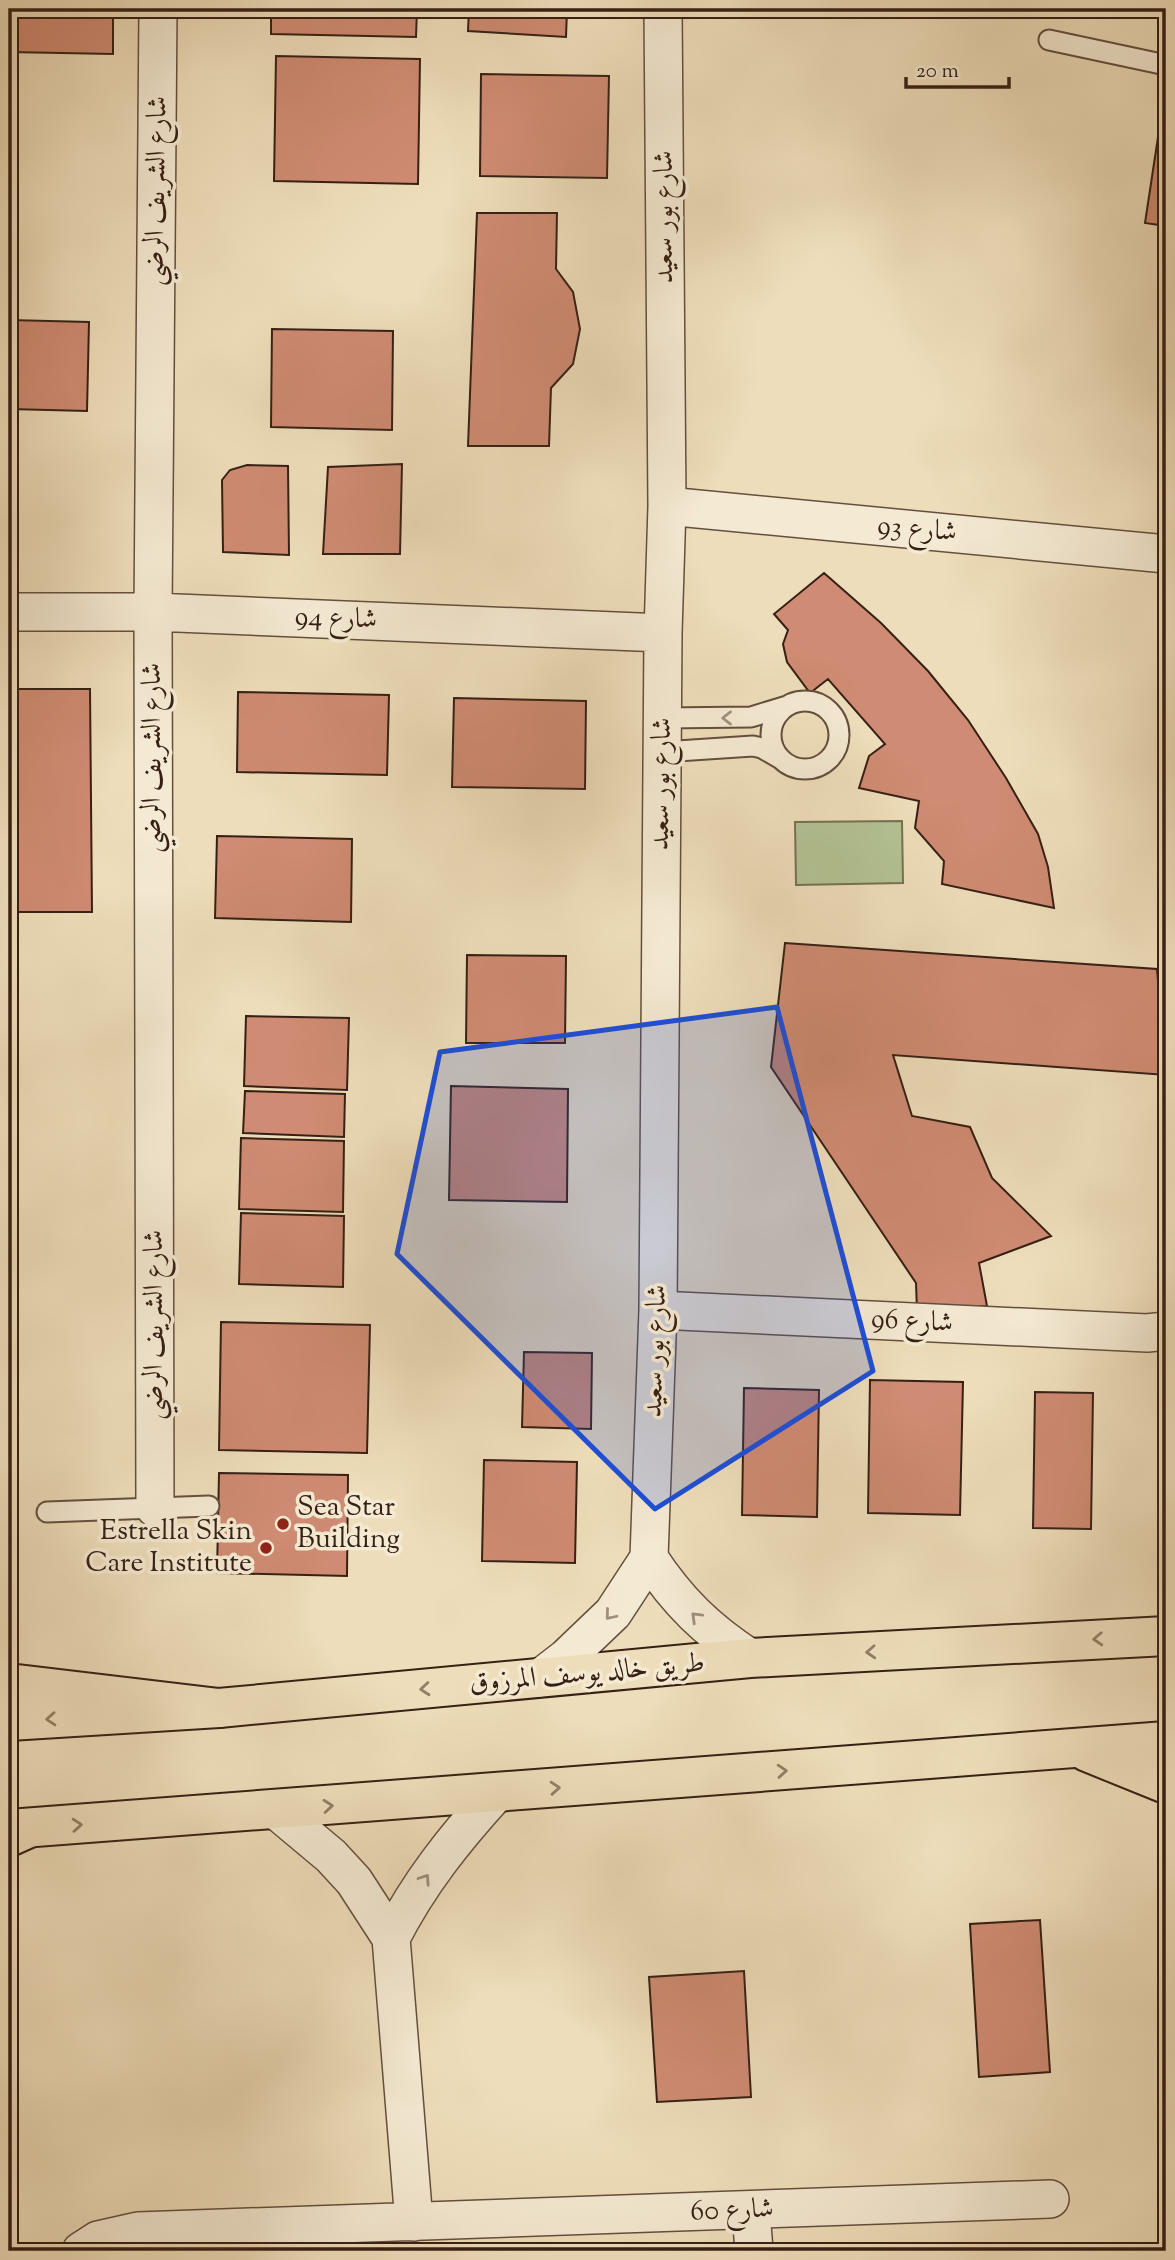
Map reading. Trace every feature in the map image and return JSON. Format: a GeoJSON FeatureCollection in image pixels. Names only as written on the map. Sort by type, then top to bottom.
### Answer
{"type":"FeatureCollection","features":[{"type":"Feature","properties":{"kind":"main road","name":"طريق خالد يوسف المرزوق"},"geometry":{"type":"LineString","coordinates":[[9,1721],[219,1708],[750,1658],[1162,1633]]}},
{"type":"Feature","properties":{"kind":"main road"},"geometry":{"type":"LineString","coordinates":[[9,1683],[219,1708]]}},
{"type":"Feature","properties":{"kind":"main road"},"geometry":{"type":"LineString","coordinates":[[16,1831],[1166,1741]]}},
{"type":"Feature","properties":{"kind":"main road"},"geometry":{"type":"LineString","coordinates":[[1078,1748],[1166,1784]]}},
{"type":"Feature","properties":{"kind":"street","name":"شارع الشريف الرضي"},"geometry":{"type":"LineString","coordinates":[[155,1508],[153,612],[158,9]]}},
{"type":"Feature","properties":{"kind":"street","name":"شارع بور سعيد"},"geometry":{"type":"LineString","coordinates":[[649,1558],[658,1310],[663,633],[667,506],[663,9]]}},
{"type":"Feature","properties":{"kind":"street","name":"شارع 93"},"geometry":{"type":"LineString","coordinates":[[667,506],[1166,554]]}},
{"type":"Feature","properties":{"kind":"street","name":"شارع 94"},"geometry":{"type":"LineString","coordinates":[[9,612],[153,612],[663,633]]}},
{"type":"Feature","properties":{"kind":"street","name":"شارع 96"},"geometry":{"type":"LineString","coordinates":[[658,1310],[1147,1333],[1166,1331]]}},
{"type":"Feature","properties":{"kind":"street"},"geometry":{"type":"LineString","coordinates":[[540,1678],[566,1658],[613,1613],[649,1558],[683,1605],[704,1625],[750,1658]]}},
{"type":"Feature","properties":{"kind":"street"},"geometry":{"type":"LineString","coordinates":[[391,1938],[407,1907],[444,1851],[497,1792]]}},
{"type":"Feature","properties":{"kind":"street"},"geometry":{"type":"LineString","coordinates":[[276,1810],[331,1856],[354,1881],[391,1938],[414,2222]]}},
{"type":"Feature","properties":{"kind":"street","name":"شارع 60"},"geometry":{"type":"LineString","coordinates":[[81,2251],[98,2240],[138,2231],[1051,2199]]}},
{"type":"Feature","properties":{"kind":"street"},"geometry":{"type":"LineString","coordinates":[[751,2211],[754,2251]]}},
{"type":"Feature","properties":{"kind":"lane"},"geometry":{"type":"LineString","coordinates":[[1049,40],[1166,65]]}},
{"type":"Feature","properties":{"kind":"lane"},"geometry":{"type":"LineString","coordinates":[[800,702],[813,702],[833,716],[839,741],[835,753],[826,762],[815,768],[803,769],[791,766],[762,748],[663,735],[751,717],[800,702]]}},
{"type":"Feature","properties":{"kind":"lane"},"geometry":{"type":"LineString","coordinates":[[781,759],[774,749],[771,737],[779,714],[788,706]]}},
{"type":"Feature","properties":{"kind":"lane"},"geometry":{"type":"LineString","coordinates":[[47,1512],[209,1506]]}},
{"type":"Feature","properties":{"kind":"highlighted area"},"geometry":{"type":"Polygon","coordinates":[[[777,1007],[873,1371],[655,1509],[397,1254],[440,1052],[777,1007]]]}},
{"type":"Feature","properties":{"kind":"green space"},"geometry":{"type":"Polygon","coordinates":[[[902,821],[903,883],[796,885],[795,822],[902,821]]]}},
{"type":"Feature","properties":{"kind":"building"},"geometry":{"type":"Polygon","coordinates":[[[9,9],[113,9],[113,54],[9,52],[9,9]]]}},
{"type":"Feature","properties":{"kind":"building"},"geometry":{"type":"Polygon","coordinates":[[[271,9],[417,9],[416,37],[271,34],[271,9]]]}},
{"type":"Feature","properties":{"kind":"building"},"geometry":{"type":"Polygon","coordinates":[[[469,9],[567,9],[566,37],[468,31],[469,9]]]}},
{"type":"Feature","properties":{"kind":"building"},"geometry":{"type":"Polygon","coordinates":[[[276,56],[420,59],[418,184],[274,181],[276,56]]]}},
{"type":"Feature","properties":{"kind":"building"},"geometry":{"type":"Polygon","coordinates":[[[481,74],[609,76],[607,178],[480,176],[481,74]]]}},
{"type":"Feature","properties":{"kind":"building"},"geometry":{"type":"Polygon","coordinates":[[[1160,124],[1166,125],[1166,226],[1145,223],[1160,124]]]}},
{"type":"Feature","properties":{"kind":"building"},"geometry":{"type":"Polygon","coordinates":[[[477,213],[557,213],[556,269],[573,292],[580,329],[573,364],[551,388],[549,446],[468,446],[477,213]]]}},
{"type":"Feature","properties":{"kind":"building"},"geometry":{"type":"Polygon","coordinates":[[[9,320],[89,322],[87,411],[9,409],[9,320]]]}},
{"type":"Feature","properties":{"kind":"building"},"geometry":{"type":"Polygon","coordinates":[[[272,329],[393,331],[392,430],[271,427],[272,329]]]}},
{"type":"Feature","properties":{"kind":"building"},"geometry":{"type":"Polygon","coordinates":[[[402,464],[400,554],[323,554],[328,467],[402,464]]]}},
{"type":"Feature","properties":{"kind":"building"},"geometry":{"type":"Polygon","coordinates":[[[247,465],[288,466],[289,555],[223,552],[222,480],[230,470],[247,465]]]}},
{"type":"Feature","properties":{"kind":"building"},"geometry":{"type":"Polygon","coordinates":[[[824,573],[881,623],[928,671],[968,720],[1038,834],[1048,867],[1054,908],[942,884],[944,861],[915,828],[919,801],[859,788],[869,756],[885,744],[828,679],[810,693],[787,662],[783,644],[788,630],[774,614],[824,573]]]}},
{"type":"Feature","properties":{"kind":"building"},"geometry":{"type":"Polygon","coordinates":[[[9,689],[90,689],[92,912],[9,912],[9,689]]]}},
{"type":"Feature","properties":{"kind":"building"},"geometry":{"type":"Polygon","coordinates":[[[238,692],[389,695],[387,775],[237,772],[238,692]]]}},
{"type":"Feature","properties":{"kind":"building"},"geometry":{"type":"Polygon","coordinates":[[[454,698],[586,701],[585,789],[452,787],[454,698]]]}},
{"type":"Feature","properties":{"kind":"building"},"geometry":{"type":"Polygon","coordinates":[[[217,836],[352,839],[351,922],[215,918],[217,836]]]}},
{"type":"Feature","properties":{"kind":"building"},"geometry":{"type":"Polygon","coordinates":[[[785,943],[1157,969],[1166,1075],[893,1055],[912,1116],[970,1127],[992,1178],[1051,1236],[979,1263],[987,1306],[917,1311],[916,1283],[771,1067],[785,943]]]}},
{"type":"Feature","properties":{"kind":"building"},"geometry":{"type":"Polygon","coordinates":[[[467,955],[566,956],[565,1043],[466,1043],[467,955]]]}},
{"type":"Feature","properties":{"kind":"building"},"geometry":{"type":"Polygon","coordinates":[[[246,1016],[349,1018],[347,1090],[244,1086],[246,1016]]]}},
{"type":"Feature","properties":{"kind":"building"},"geometry":{"type":"Polygon","coordinates":[[[451,1086],[568,1089],[567,1202],[449,1200],[451,1086]]]}},
{"type":"Feature","properties":{"kind":"building"},"geometry":{"type":"Polygon","coordinates":[[[245,1091],[345,1094],[344,1137],[243,1133],[245,1091]]]}},
{"type":"Feature","properties":{"kind":"building"},"geometry":{"type":"Polygon","coordinates":[[[241,1138],[344,1141],[343,1212],[239,1209],[241,1138]]]}},
{"type":"Feature","properties":{"kind":"building"},"geometry":{"type":"Polygon","coordinates":[[[241,1213],[344,1216],[343,1287],[239,1284],[241,1213]]]}},
{"type":"Feature","properties":{"kind":"building"},"geometry":{"type":"Polygon","coordinates":[[[221,1322],[370,1325],[367,1453],[219,1450],[221,1322]]]}},
{"type":"Feature","properties":{"kind":"building"},"geometry":{"type":"Polygon","coordinates":[[[524,1352],[592,1353],[591,1429],[522,1427],[524,1352]]]}},
{"type":"Feature","properties":{"kind":"building"},"geometry":{"type":"Polygon","coordinates":[[[870,1380],[963,1382],[960,1515],[868,1513],[870,1380]]]}},
{"type":"Feature","properties":{"kind":"building"},"geometry":{"type":"Polygon","coordinates":[[[744,1388],[819,1390],[817,1517],[742,1515],[744,1388]]]}},
{"type":"Feature","properties":{"kind":"building"},"geometry":{"type":"Polygon","coordinates":[[[1035,1392],[1093,1393],[1091,1529],[1033,1528],[1035,1392]]]}},
{"type":"Feature","properties":{"kind":"building"},"geometry":{"type":"Polygon","coordinates":[[[484,1460],[577,1462],[575,1563],[482,1561],[484,1460]]]}},
{"type":"Feature","properties":{"kind":"building","name":"Sea Star Building"},"geometry":{"type":"Polygon","coordinates":[[[219,1473],[348,1475],[347,1576],[217,1573],[219,1473]]]}},
{"type":"Feature","properties":{"kind":"building"},"geometry":{"type":"Polygon","coordinates":[[[1040,1920],[1050,2072],[979,2077],[970,1924],[1040,1920]]]}},
{"type":"Feature","properties":{"kind":"building"},"geometry":{"type":"Polygon","coordinates":[[[744,1971],[751,2097],[657,2102],[649,1977],[744,1971]]]}},
{"type":"Feature","properties":{"kind":"place","name":"Sea Star Building"},"geometry":{"type":"Point","coordinates":[283,1524]}},
{"type":"Feature","properties":{"kind":"place","name":"Estrella Skin Care Institute"},"geometry":{"type":"Point","coordinates":[266,1548]}}]}
